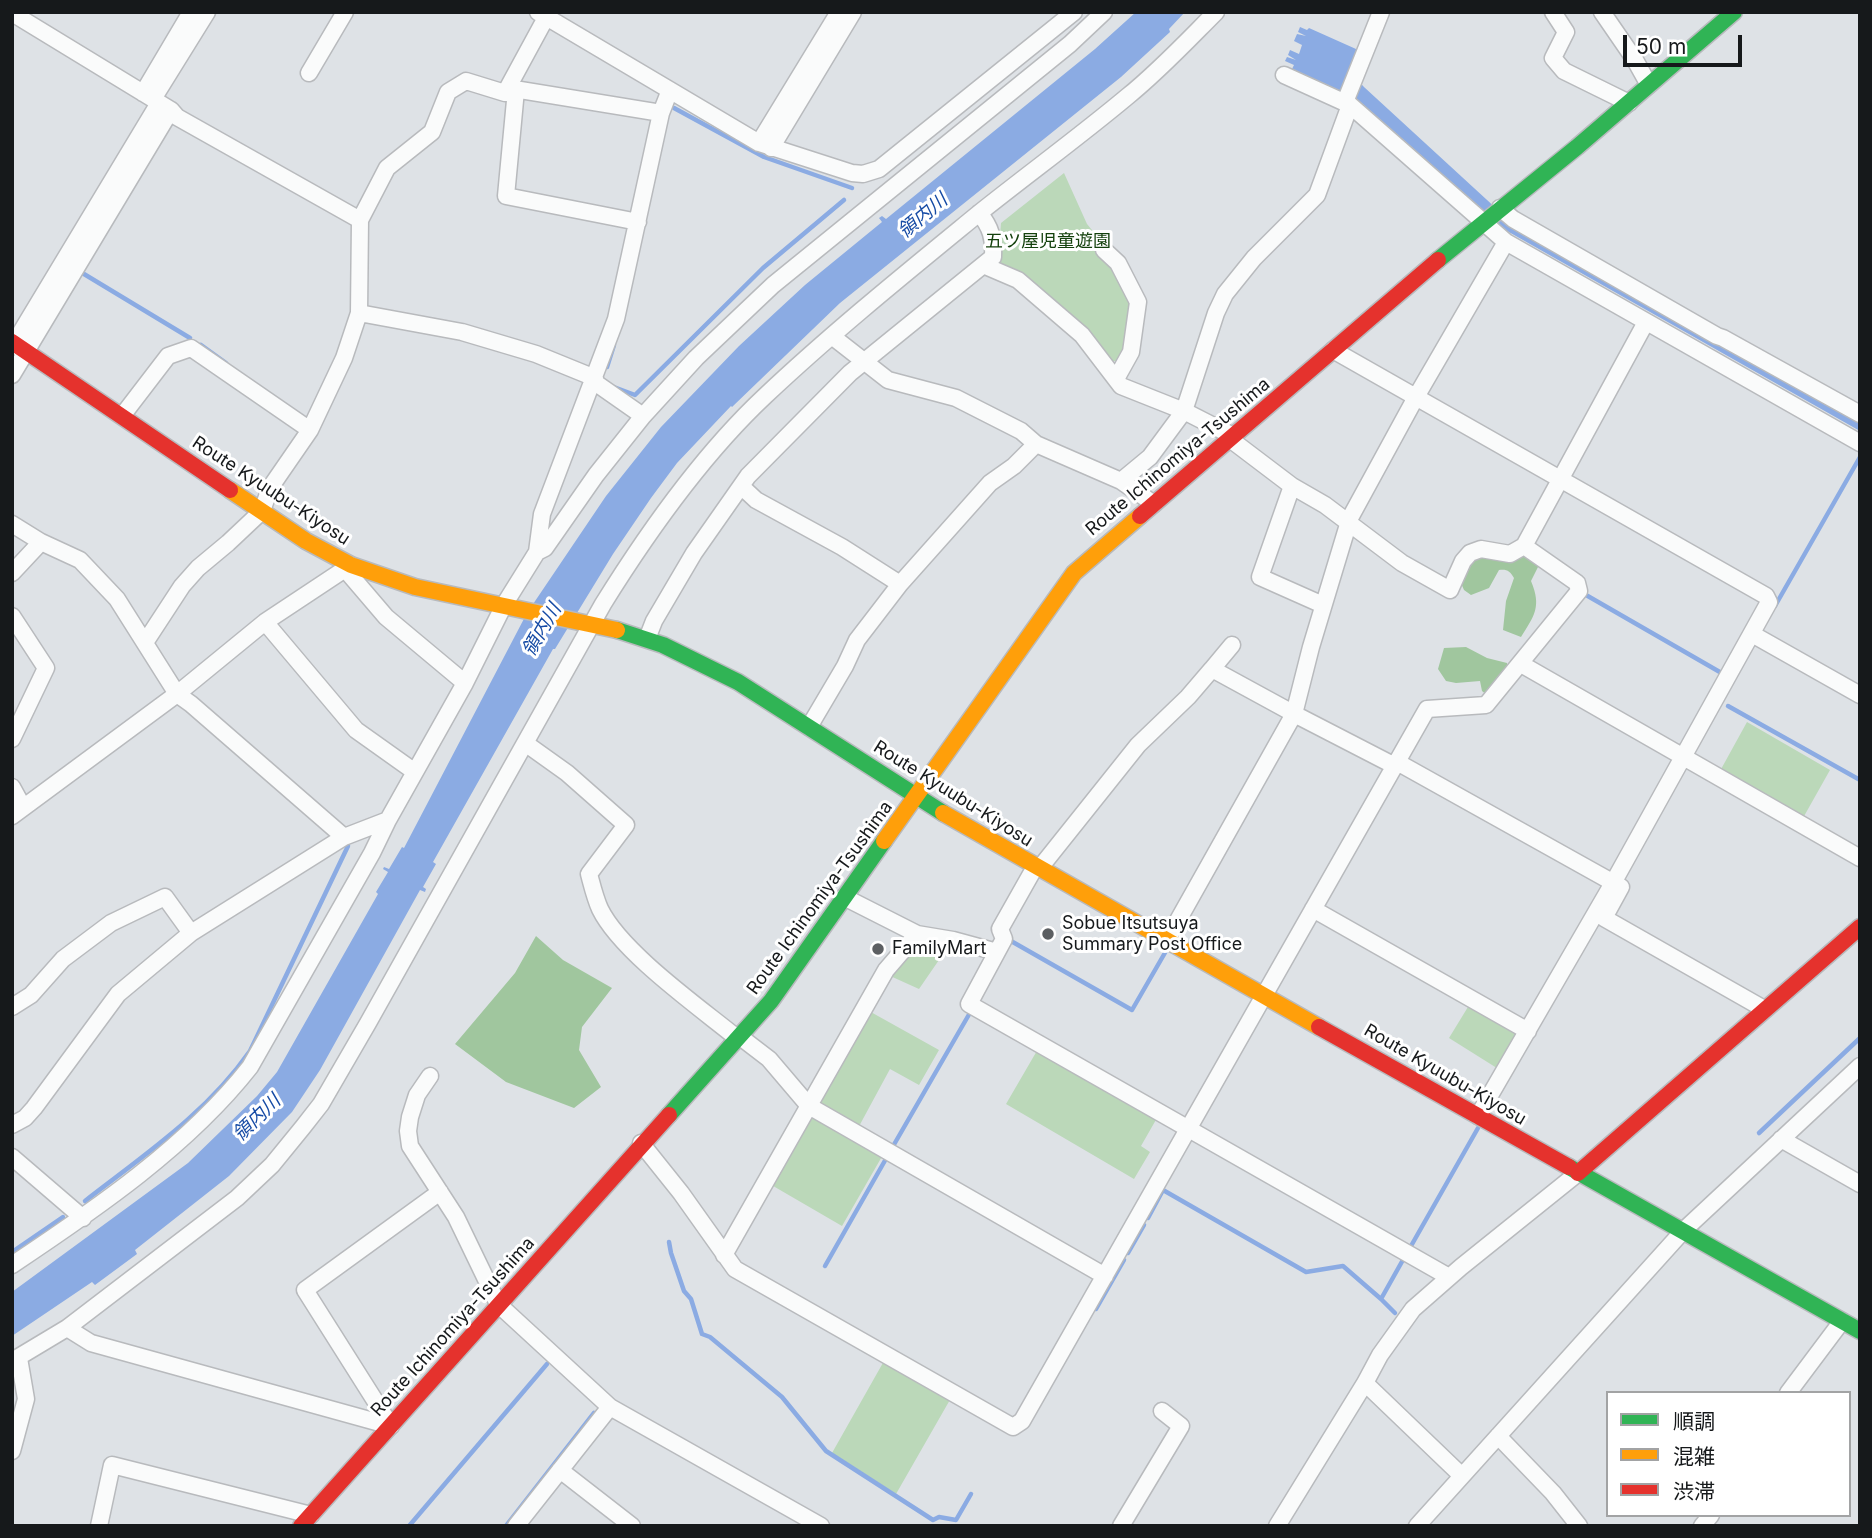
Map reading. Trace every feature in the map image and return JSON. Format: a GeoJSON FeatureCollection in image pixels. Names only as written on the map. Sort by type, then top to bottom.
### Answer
{"type":"FeatureCollection","features":[{"type":"Feature","properties":{"kind":"main road","name":"Route Ichinomiya-Tsushima"},"geometry":{"type":"LineString","coordinates":[[306,1520],[771,1001],[1074,573],[1484,221],[1629,103],[1734,12]]}},
{"type":"Feature","properties":{"kind":"main road","name":"Route Kyuubu-Kiyosu"},"geometry":{"type":"LineString","coordinates":[[16,346],[348,567],[415,587],[509,605],[648,639],[696,660],[809,727],[916,797],[1037,868],[1860,1331]]}},
{"type":"Feature","properties":{"kind":"main road"},"geometry":{"type":"LineString","coordinates":[[1578,1173],[1860,927]]}},
{"type":"Feature","properties":{"kind":"street"},"geometry":{"type":"LineString","coordinates":[[157,101],[191,12]]}},
{"type":"Feature","properties":{"kind":"street"},"geometry":{"type":"LineString","coordinates":[[12,375],[16,346],[207,12]]}},
{"type":"Feature","properties":{"kind":"street"},"geometry":{"type":"LineString","coordinates":[[309,73],[345,12]]}},
{"type":"Feature","properties":{"kind":"street"},"geometry":{"type":"LineString","coordinates":[[765,146],[839,12]]}},
{"type":"Feature","properties":{"kind":"street"},"geometry":{"type":"LineString","coordinates":[[765,146],[853,12]]}},
{"type":"Feature","properties":{"kind":"street"},"geometry":{"type":"LineString","coordinates":[[638,222],[506,196],[512,89],[544,14],[765,146],[863,174],[879,169],[1074,12]]}},
{"type":"Feature","properties":{"kind":"street"},"geometry":{"type":"LineString","coordinates":[[537,552],[545,548],[596,475],[643,416],[696,358],[773,285],[1070,44],[1104,12]]}},
{"type":"Feature","properties":{"kind":"street"},"geometry":{"type":"LineString","coordinates":[[12,1451],[26,1399],[16,1359],[67,1328],[237,1198],[272,1165],[321,1104],[525,743],[589,624],[633,556],[729,433],[764,397],[979,213],[1130,95],[1216,12]]}},
{"type":"Feature","properties":{"kind":"street"},"geometry":{"type":"LineString","coordinates":[[1121,481],[1150,457],[1185,411],[1205,345],[1225,293],[1254,258],[1317,195],[1381,12]]}},
{"type":"Feature","properties":{"kind":"street"},"geometry":{"type":"LineString","coordinates":[[1553,12],[1566,32],[1553,58],[1564,72],[1629,103]]}},
{"type":"Feature","properties":{"kind":"street"},"geometry":{"type":"LineString","coordinates":[[1602,12],[1649,85]]}},
{"type":"Feature","properties":{"kind":"street"},"geometry":{"type":"LineString","coordinates":[[12,13],[157,101],[177,117],[360,220]]}},
{"type":"Feature","properties":{"kind":"street"},"geometry":{"type":"LineString","coordinates":[[1284,75],[1348,102],[1506,242],[1860,443]]}},
{"type":"Feature","properties":{"kind":"street"},"geometry":{"type":"LineString","coordinates":[[146,642],[182,586],[198,568],[262,511],[270,488],[310,430],[344,358],[359,313],[360,220],[387,168],[432,132],[448,92],[466,81],[505,93],[512,89],[661,113]]}},
{"type":"Feature","properties":{"kind":"street"},"geometry":{"type":"LineString","coordinates":[[12,1265],[83,1218],[196,1127],[243,1076],[372,853],[537,552],[542,514],[616,319],[661,113],[670,90]]}},
{"type":"Feature","properties":{"kind":"street"},"geometry":{"type":"LineString","coordinates":[[1500,209],[1717,336],[1860,414]]}},
{"type":"Feature","properties":{"kind":"street"},"geometry":{"type":"LineString","coordinates":[[648,639],[654,621],[694,553],[741,486],[776,447],[863,363],[993,257],[994,240],[988,224],[979,213]]}},
{"type":"Feature","properties":{"kind":"street"},"geometry":{"type":"LineString","coordinates":[[1167,940],[1294,714],[1348,523],[1416,397],[1506,242]]}},
{"type":"Feature","properties":{"kind":"street"},"geometry":{"type":"LineString","coordinates":[[1104,250],[1118,263],[1138,302],[1131,352],[1116,379]]}},
{"type":"Feature","properties":{"kind":"street"},"geometry":{"type":"LineString","coordinates":[[983,265],[1018,280],[1046,303],[1082,335],[1121,386],[1185,411],[1231,438],[1292,486],[1325,505],[1402,563],[1450,590],[1463,561],[1470,553],[1481,549],[1510,554],[1524,546],[1646,322]]}},
{"type":"Feature","properties":{"kind":"street"},"geometry":{"type":"LineString","coordinates":[[359,313],[462,332],[536,354],[594,380],[643,416]]}},
{"type":"Feature","properties":{"kind":"street"},"geometry":{"type":"LineString","coordinates":[[833,337],[888,380],[956,398],[976,407],[1021,431],[1036,444],[1121,481],[1154,503]]}},
{"type":"Feature","properties":{"kind":"street"},"geometry":{"type":"LineString","coordinates":[[122,416],[168,356],[191,348],[310,430]]}},
{"type":"Feature","properties":{"kind":"street"},"geometry":{"type":"LineString","coordinates":[[1333,351],[1766,596],[1769,602],[1614,883],[1478,1116]]}},
{"type":"Feature","properties":{"kind":"street"},"geometry":{"type":"LineString","coordinates":[[809,727],[857,640],[900,584],[990,483],[1014,466],[1036,444]]}},
{"type":"Feature","properties":{"kind":"street"},"geometry":{"type":"LineString","coordinates":[[741,486],[756,500],[842,547],[900,584]]}},
{"type":"Feature","properties":{"kind":"street"},"geometry":{"type":"LineString","coordinates":[[1292,486],[1260,577],[1323,605]]}},
{"type":"Feature","properties":{"kind":"street"},"geometry":{"type":"LineString","coordinates":[[12,524],[41,542],[80,560],[117,598],[177,695],[191,704],[344,837]]}},
{"type":"Feature","properties":{"kind":"street"},"geometry":{"type":"LineString","coordinates":[[12,573],[41,542]]}},
{"type":"Feature","properties":{"kind":"street"},"geometry":{"type":"LineString","coordinates":[[641,1143],[681,1193],[735,1269],[1013,1427],[1022,1421],[1427,709],[1486,705],[1579,592],[1577,583],[1524,546]]}},
{"type":"Feature","properties":{"kind":"street"},"geometry":{"type":"LineString","coordinates":[[12,787],[18,811],[177,695],[265,622],[348,567],[386,617],[466,683]]}},
{"type":"Feature","properties":{"kind":"street"},"geometry":{"type":"LineString","coordinates":[[12,616],[46,668],[12,739]]}},
{"type":"Feature","properties":{"kind":"street"},"geometry":{"type":"LineString","coordinates":[[265,622],[356,730],[415,772]]}},
{"type":"Feature","properties":{"kind":"street"},"geometry":{"type":"LineString","coordinates":[[1752,634],[1860,695]]}},
{"type":"Feature","properties":{"kind":"street"},"geometry":{"type":"LineString","coordinates":[[1232,645],[1188,697],[1138,745],[1037,868],[1000,929],[1004,939],[969,1004],[1449,1277]]}},
{"type":"Feature","properties":{"kind":"street"},"geometry":{"type":"LineString","coordinates":[[1521,664],[1860,859]]}},
{"type":"Feature","properties":{"kind":"street"},"geometry":{"type":"LineString","coordinates":[[1212,669],[1294,714],[1396,764],[1614,883],[1620,887],[1604,918],[1764,1009]]}},
{"type":"Feature","properties":{"kind":"street"},"geometry":{"type":"LineString","coordinates":[[525,743],[568,773],[625,825],[589,874],[600,908],[631,948],[738,1037],[769,1059],[809,1106],[1105,1276]]}},
{"type":"Feature","properties":{"kind":"street"},"geometry":{"type":"LineString","coordinates":[[12,1125],[25,1118],[34,1108],[118,994],[191,933],[344,837],[388,820]]}},
{"type":"Feature","properties":{"kind":"street"},"geometry":{"type":"LineString","coordinates":[[12,1007],[31,995],[63,959],[111,923],[165,897],[191,933]]}},
{"type":"Feature","properties":{"kind":"street"},"geometry":{"type":"LineString","coordinates":[[844,897],[918,934],[997,953]]}},
{"type":"Feature","properties":{"kind":"street"},"geometry":{"type":"LineString","coordinates":[[1313,909],[1528,1031]]}},
{"type":"Feature","properties":{"kind":"street"},"geometry":{"type":"LineString","coordinates":[[724,1255],[886,970],[918,934]]}},
{"type":"Feature","properties":{"kind":"street"},"geometry":{"type":"LineString","coordinates":[[1417,1526],[1683,1231],[1860,1066]]}},
{"type":"Feature","properties":{"kind":"street"},"geometry":{"type":"LineString","coordinates":[[430,1076],[417,1095],[408,1132],[410,1146],[456,1217],[498,1304],[610,1407],[821,1526]]}},
{"type":"Feature","properties":{"kind":"street"},"geometry":{"type":"LineString","coordinates":[[1781,1139],[1860,1184]]}},
{"type":"Feature","properties":{"kind":"street"},"geometry":{"type":"LineString","coordinates":[[12,1157],[83,1218]]}},
{"type":"Feature","properties":{"kind":"street"},"geometry":{"type":"LineString","coordinates":[[1277,1526],[1380,1355],[1413,1309],[1578,1173]]}},
{"type":"Feature","properties":{"kind":"street"},"geometry":{"type":"LineString","coordinates":[[391,1426],[306,1290],[440,1192]]}},
{"type":"Feature","properties":{"kind":"street"},"geometry":{"type":"LineString","coordinates":[[1790,1391],[1842,1321]]}},
{"type":"Feature","properties":{"kind":"street"},"geometry":{"type":"LineString","coordinates":[[67,1328],[91,1343],[104,1347],[391,1426]]}},
{"type":"Feature","properties":{"kind":"street"},"geometry":{"type":"LineString","coordinates":[[1365,1383],[1462,1476]]}},
{"type":"Feature","properties":{"kind":"street"},"geometry":{"type":"LineString","coordinates":[[516,1526],[610,1407]]}},
{"type":"Feature","properties":{"kind":"street"},"geometry":{"type":"LineString","coordinates":[[1121,1526],[1181,1426],[1162,1411]]}},
{"type":"Feature","properties":{"kind":"street"},"geometry":{"type":"LineString","coordinates":[[1498,1436],[1553,1493],[1578,1526]]}},
{"type":"Feature","properties":{"kind":"street"},"geometry":{"type":"LineString","coordinates":[[99,1526],[112,1465],[306,1520]]}},
{"type":"Feature","properties":{"kind":"street"},"geometry":{"type":"LineString","coordinates":[[560,1470],[632,1526]]}},
{"type":"Feature","properties":{"kind":"green space","name":"五ツ屋児童遊園"},"geometry":{"type":"Polygon","coordinates":[[[1064,173],[1087,224],[1105,246],[1131,298],[1133,314],[1120,361],[1109,361],[1085,328],[1018,271],[998,262],[1001,223],[1064,173]]]}},
{"type":"Feature","properties":{"kind":"green space"},"geometry":{"type":"Polygon","coordinates":[[[1521,553],[1539,565],[1531,581],[1536,598],[1535,611],[1521,637],[1503,630],[1506,601],[1514,578],[1510,572],[1499,570],[1489,588],[1471,595],[1464,590],[1460,581],[1465,570],[1476,558],[1492,554],[1521,553]]]}},
{"type":"Feature","properties":{"kind":"green space"},"geometry":{"type":"Polygon","coordinates":[[[1466,647],[1487,658],[1507,663],[1507,669],[1488,696],[1482,691],[1480,681],[1446,681],[1438,669],[1444,648],[1466,647]]]}},
{"type":"Feature","properties":{"kind":"green space"},"geometry":{"type":"Polygon","coordinates":[[[1747,722],[1830,770],[1803,818],[1720,771],[1747,722]]]}},
{"type":"Feature","properties":{"kind":"green space"},"geometry":{"type":"Polygon","coordinates":[[[536,936],[563,960],[612,988],[582,1027],[579,1050],[601,1087],[574,1108],[506,1082],[455,1044],[515,973],[536,936]]]}},
{"type":"Feature","properties":{"kind":"green space"},"geometry":{"type":"Polygon","coordinates":[[[920,938],[950,944],[919,989],[888,975],[920,938]]]}},
{"type":"Feature","properties":{"kind":"green space"},"geometry":{"type":"Polygon","coordinates":[[[1471,1002],[1519,1029],[1500,1070],[1449,1038],[1471,1002]]]}},
{"type":"Feature","properties":{"kind":"green space"},"geometry":{"type":"Polygon","coordinates":[[[869,1011],[939,1050],[919,1085],[890,1069],[857,1130],[816,1103],[869,1011]]]}},
{"type":"Feature","properties":{"kind":"green space"},"geometry":{"type":"Polygon","coordinates":[[[1038,1049],[1157,1118],[1141,1146],[1150,1152],[1134,1179],[1006,1104],[1038,1049]]]}},
{"type":"Feature","properties":{"kind":"green space"},"geometry":{"type":"Polygon","coordinates":[[[809,1113],[884,1153],[842,1226],[768,1183],[809,1113]]]}},
{"type":"Feature","properties":{"kind":"green space"},"geometry":{"type":"Polygon","coordinates":[[[884,1361],[951,1398],[896,1494],[832,1453],[884,1361]]]}},
{"type":"Feature","properties":{"kind":"water","name":"領内川"},"geometry":{"type":"Polygon","coordinates":[[[1136,12],[1185,12],[1169,29],[1170,32],[1121,77],[840,303],[731,406],[677,463],[613,554],[553,649],[433,862],[436,864],[423,887],[425,892],[420,890],[320,1070],[292,1112],[229,1176],[135,1250],[137,1254],[95,1285],[92,1282],[12,1336],[12,1292],[188,1163],[257,1096],[277,1072],[378,894],[376,892],[388,872],[384,867],[389,869],[402,847],[404,848],[527,613],[606,496],[661,427],[739,346],[805,285],[882,222],[879,218],[882,216],[886,219],[1095,49],[1136,12]]]}},
{"type":"Feature","properties":{"kind":"water"},"geometry":{"type":"Polygon","coordinates":[[[1300,27],[1307,30],[1309,28],[1356,49],[1358,53],[1350,72],[1511,222],[1860,420],[1860,431],[1507,231],[1358,100],[1292,69],[1294,65],[1285,61],[1287,57],[1296,60],[1288,55],[1290,50],[1299,54],[1302,45],[1294,41],[1297,34],[1306,36],[1298,32],[1300,27]]]}},
{"type":"Feature","properties":{"kind":"waterway"},"geometry":{"type":"LineString","coordinates":[[674,108],[764,157],[852,188]]}},
{"type":"Feature","properties":{"kind":"waterway"},"geometry":{"type":"LineString","coordinates":[[611,386],[635,395],[763,268],[844,200]]}},
{"type":"Feature","properties":{"kind":"waterway"},"geometry":{"type":"LineString","coordinates":[[79,271],[190,338]]}},
{"type":"Feature","properties":{"kind":"waterway"},"geometry":{"type":"LineString","coordinates":[[201,345],[226,363]]}},
{"type":"Feature","properties":{"kind":"waterway"},"geometry":{"type":"LineString","coordinates":[[607,367],[614,345]]}},
{"type":"Feature","properties":{"kind":"waterway"},"geometry":{"type":"LineString","coordinates":[[1775,606],[1860,457]]}},
{"type":"Feature","properties":{"kind":"waterway"},"geometry":{"type":"LineString","coordinates":[[1586,595],[1725,675]]}},
{"type":"Feature","properties":{"kind":"waterway"},"geometry":{"type":"LineString","coordinates":[[1728,706],[1860,780]]}},
{"type":"Feature","properties":{"kind":"waterway"},"geometry":{"type":"LineString","coordinates":[[85,1201],[194,1114],[233,1074],[250,1051],[348,846]]}},
{"type":"Feature","properties":{"kind":"waterway"},"geometry":{"type":"LineString","coordinates":[[1008,945],[1011,941],[1132,1010],[1166,951]]}},
{"type":"Feature","properties":{"kind":"waterway"},"geometry":{"type":"LineString","coordinates":[[892,1148],[971,1011]]}},
{"type":"Feature","properties":{"kind":"waterway"},"geometry":{"type":"LineString","coordinates":[[1759,1133],[1860,1038]]}},
{"type":"Feature","properties":{"kind":"waterway"},"geometry":{"type":"LineString","coordinates":[[1411,1246],[1478,1128]]}},
{"type":"Feature","properties":{"kind":"waterway"},"geometry":{"type":"LineString","coordinates":[[825,1266],[887,1157]]}},
{"type":"Feature","properties":{"kind":"waterway"},"geometry":{"type":"LineString","coordinates":[[1148,1218],[1163,1190],[1306,1272],[1343,1266],[1381,1299],[1404,1258]]}},
{"type":"Feature","properties":{"kind":"waterway"},"geometry":{"type":"LineString","coordinates":[[12,1252],[63,1217]]}},
{"type":"Feature","properties":{"kind":"waterway"},"geometry":{"type":"LineString","coordinates":[[1128,1253],[1144,1225]]}},
{"type":"Feature","properties":{"kind":"waterway"},"geometry":{"type":"LineString","coordinates":[[669,1242],[684,1291],[691,1299],[702,1334],[710,1337],[782,1397],[826,1451],[933,1520],[939,1517],[956,1520],[971,1494]]}},
{"type":"Feature","properties":{"kind":"waterway"},"geometry":{"type":"LineString","coordinates":[[1096,1309],[1124,1260]]}},
{"type":"Feature","properties":{"kind":"waterway"},"geometry":{"type":"LineString","coordinates":[[1381,1299],[1395,1313]]}},
{"type":"Feature","properties":{"kind":"waterway"},"geometry":{"type":"LineString","coordinates":[[409,1526],[547,1364]]}},
{"type":"Feature","properties":{"kind":"waterway"},"geometry":{"type":"LineString","coordinates":[[506,1526],[594,1413]]}},
{"type":"Feature","properties":{"kind":"traffic: fast"},"geometry":{"type":"LineString","coordinates":[[1438,260],[1577,147],[1734,12]]}},
{"type":"Feature","properties":{"kind":"traffic: fast"},"geometry":{"type":"LineString","coordinates":[[617,630],[663,645],[738,682],[943,813]]}},
{"type":"Feature","properties":{"kind":"traffic: fast"},"geometry":{"type":"LineString","coordinates":[[669,1115],[771,1001],[884,841]]}},
{"type":"Feature","properties":{"kind":"traffic: fast"},"geometry":{"type":"LineString","coordinates":[[1569,1167],[1860,1331]]}},
{"type":"Feature","properties":{"kind":"traffic: slow"},"geometry":{"type":"LineString","coordinates":[[230,490],[306,541],[351,565],[415,587],[617,630]]}},
{"type":"Feature","properties":{"kind":"traffic: slow"},"geometry":{"type":"LineString","coordinates":[[884,841],[1074,573],[1140,516]]}},
{"type":"Feature","properties":{"kind":"traffic: slow"},"geometry":{"type":"LineString","coordinates":[[943,813],[1319,1027]]}},
{"type":"Feature","properties":{"kind":"traffic: jam"},"geometry":{"type":"LineString","coordinates":[[1140,516],[1438,260]]}},
{"type":"Feature","properties":{"kind":"traffic: jam"},"geometry":{"type":"LineString","coordinates":[[12,342],[230,490]]}},
{"type":"Feature","properties":{"kind":"traffic: jam"},"geometry":{"type":"LineString","coordinates":[[1578,1173],[1860,927]]}},
{"type":"Feature","properties":{"kind":"traffic: jam"},"geometry":{"type":"LineString","coordinates":[[1319,1027],[1569,1167]]}},
{"type":"Feature","properties":{"kind":"traffic: jam"},"geometry":{"type":"LineString","coordinates":[[301,1526],[669,1115]]}},
{"type":"Feature","properties":{"kind":"place","name":"Sobue Itsutsuya Summary Post Office"},"geometry":{"type":"Point","coordinates":[1048,934]}},
{"type":"Feature","properties":{"kind":"place","name":"FamilyMart"},"geometry":{"type":"Point","coordinates":[878,949]}}]}
